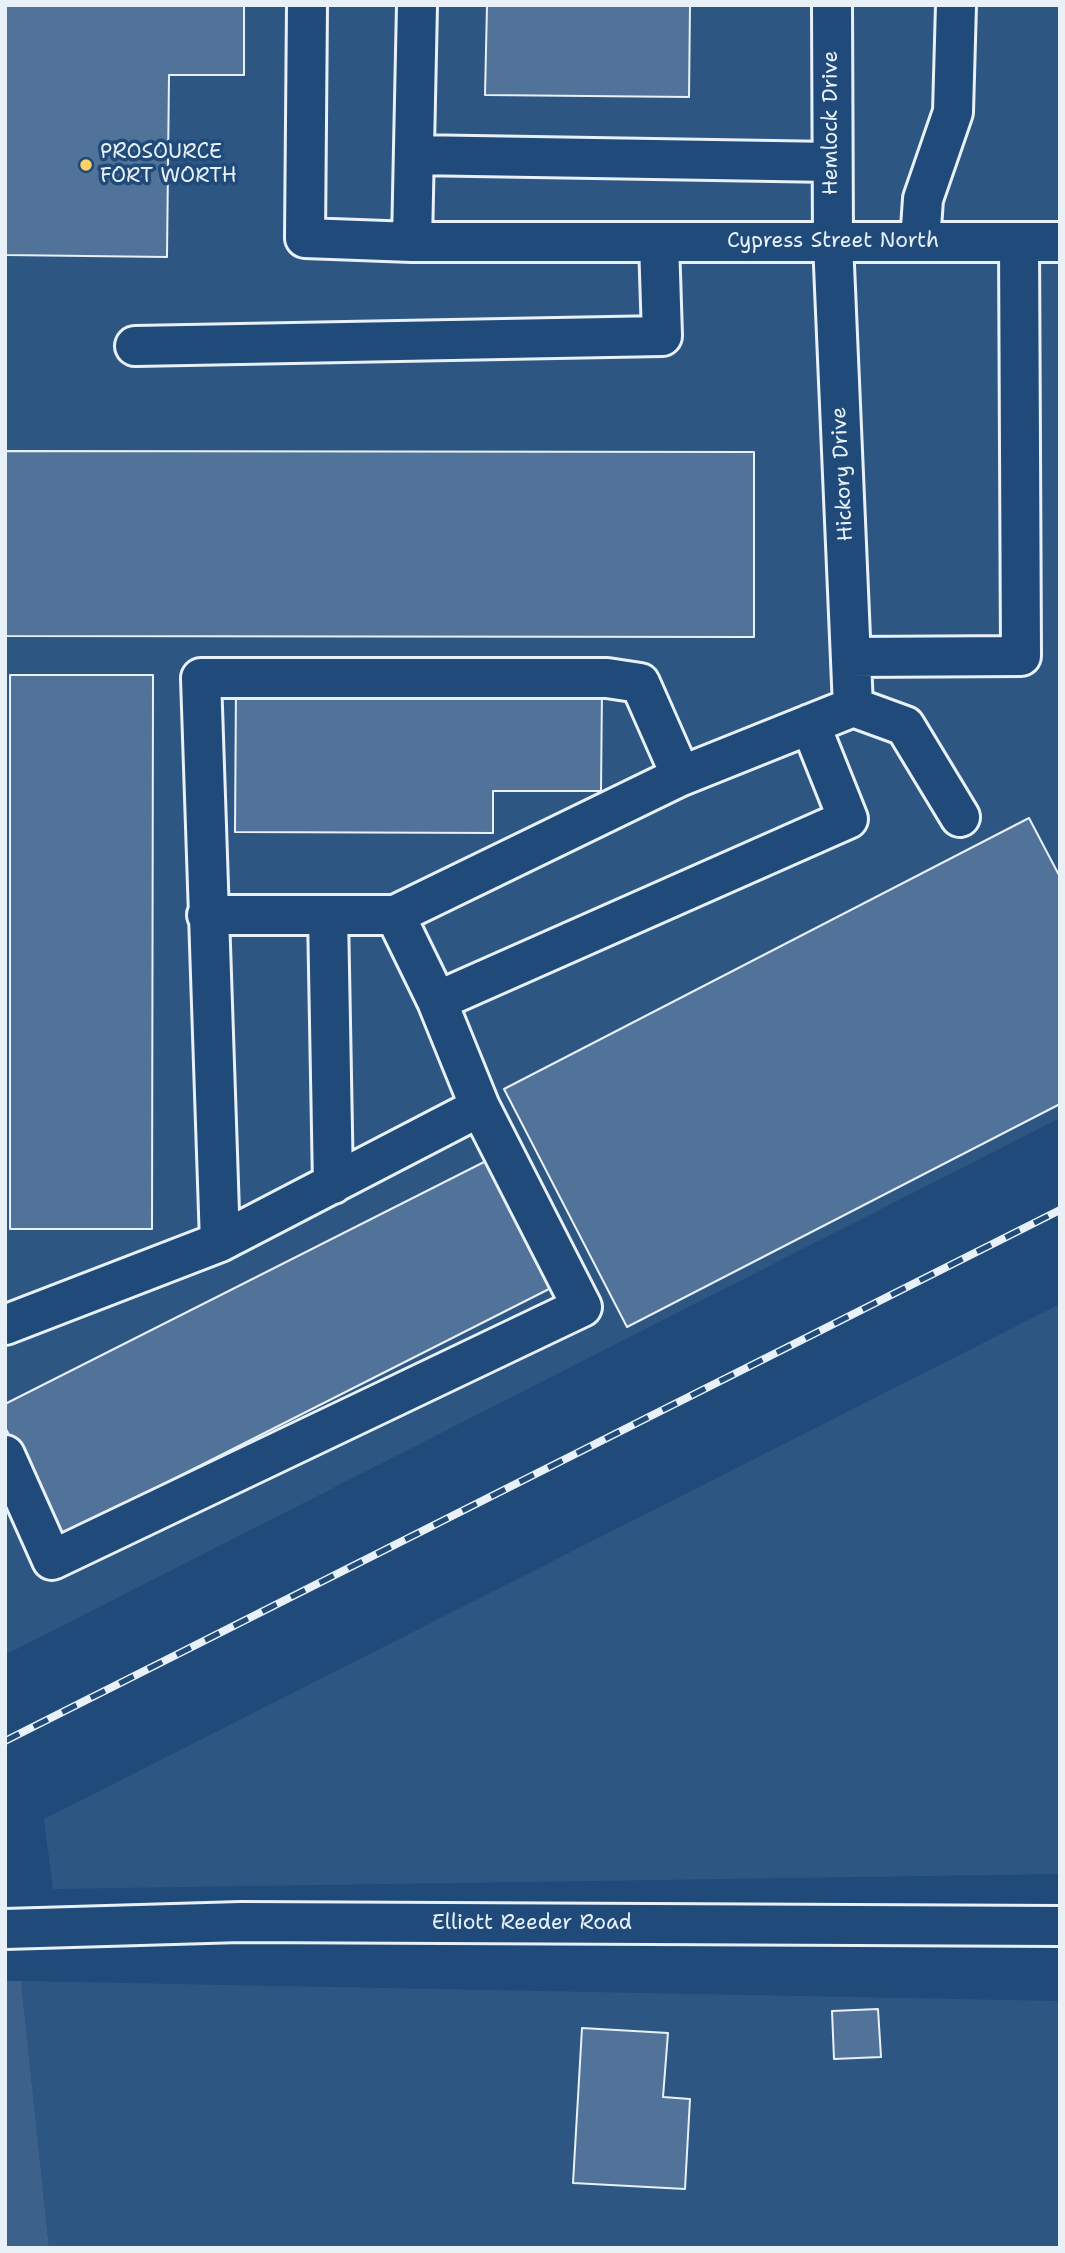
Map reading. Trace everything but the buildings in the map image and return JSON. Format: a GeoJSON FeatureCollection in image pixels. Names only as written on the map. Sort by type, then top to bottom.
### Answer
{"type":"FeatureCollection","features":[{"type":"Feature","properties":{"kind":"street","name":"Cypress Street North"},"geometry":{"type":"LineString","coordinates":[[307,5],[305,238],[412,242],[1060,242]]}},
{"type":"Feature","properties":{"kind":"street"},"geometry":{"type":"LineString","coordinates":[[412,242],[417,5]]}},
{"type":"Feature","properties":{"kind":"street","name":"Hemlock Drive"},"geometry":{"type":"LineString","coordinates":[[832,5],[832,242]]}},
{"type":"Feature","properties":{"kind":"street"},"geometry":{"type":"LineString","coordinates":[[920,242],[923,199],[953,112],[956,5]]}},
{"type":"Feature","properties":{"kind":"street"},"geometry":{"type":"LineString","coordinates":[[414,155],[832,162]]}},
{"type":"Feature","properties":{"kind":"street"},"geometry":{"type":"LineString","coordinates":[[135,346],[662,336],[659,242]]}},
{"type":"Feature","properties":{"kind":"street","name":"Hickory Drive"},"geometry":{"type":"LineString","coordinates":[[832,242],[853,707]]}},
{"type":"Feature","properties":{"kind":"street"},"geometry":{"type":"LineString","coordinates":[[851,657],[1021,656],[1019,242]]}},
{"type":"Feature","properties":{"kind":"street"},"geometry":{"type":"LineString","coordinates":[[220,1242],[201,678],[607,678],[640,683],[681,776]]}},
{"type":"Feature","properties":{"kind":"street"},"geometry":{"type":"LineString","coordinates":[[207,915],[395,915],[681,776],[853,707],[905,726],[960,817]]}},
{"type":"Feature","properties":{"kind":"street"},"geometry":{"type":"LineString","coordinates":[[437,1001],[848,819],[810,724]]}},
{"type":"Feature","properties":{"kind":"street"},"geometry":{"type":"LineString","coordinates":[[328,915],[333,1184]]}},
{"type":"Feature","properties":{"kind":"street"},"geometry":{"type":"LineString","coordinates":[[5,1455],[52,1560],[582,1307],[480,1107],[437,1001],[395,915]]}},
{"type":"Feature","properties":{"kind":"street"},"geometry":{"type":"LineString","coordinates":[[5,1325],[220,1242],[480,1107]]}},
{"type":"Feature","properties":{"kind":"street","name":"Elliott Reeder Road"},"geometry":{"type":"LineString","coordinates":[[5,1928],[242,1922],[1060,1926]]}},
{"type":"Feature","properties":{"kind":"shaded area"},"geometry":{"type":"Polygon","coordinates":[[[5,5],[1060,5],[1060,1118],[5,1655],[5,5]]]}},
{"type":"Feature","properties":{"kind":"shaded area"},"geometry":{"type":"Polygon","coordinates":[[[1060,1304],[1060,1874],[53,1889],[44,1819],[1060,1304]]]}},
{"type":"Feature","properties":{"kind":"shaded area"},"geometry":{"type":"Polygon","coordinates":[[[5,1981],[21,1981],[49,2248],[5,2248],[5,1981]]]}},
{"type":"Feature","properties":{"kind":"shaded area"},"geometry":{"type":"Polygon","coordinates":[[[21,1981],[1060,2001],[1060,2248],[49,2248],[21,1981]]]}},
{"type":"Feature","properties":{"kind":"railway"},"geometry":{"type":"LineString","coordinates":[[5,1741],[1060,1210]]}},
{"type":"Feature","properties":{"kind":"place","name":"PROSOURCE FORT WORTH"},"geometry":{"type":"Point","coordinates":[86,165]}}]}
